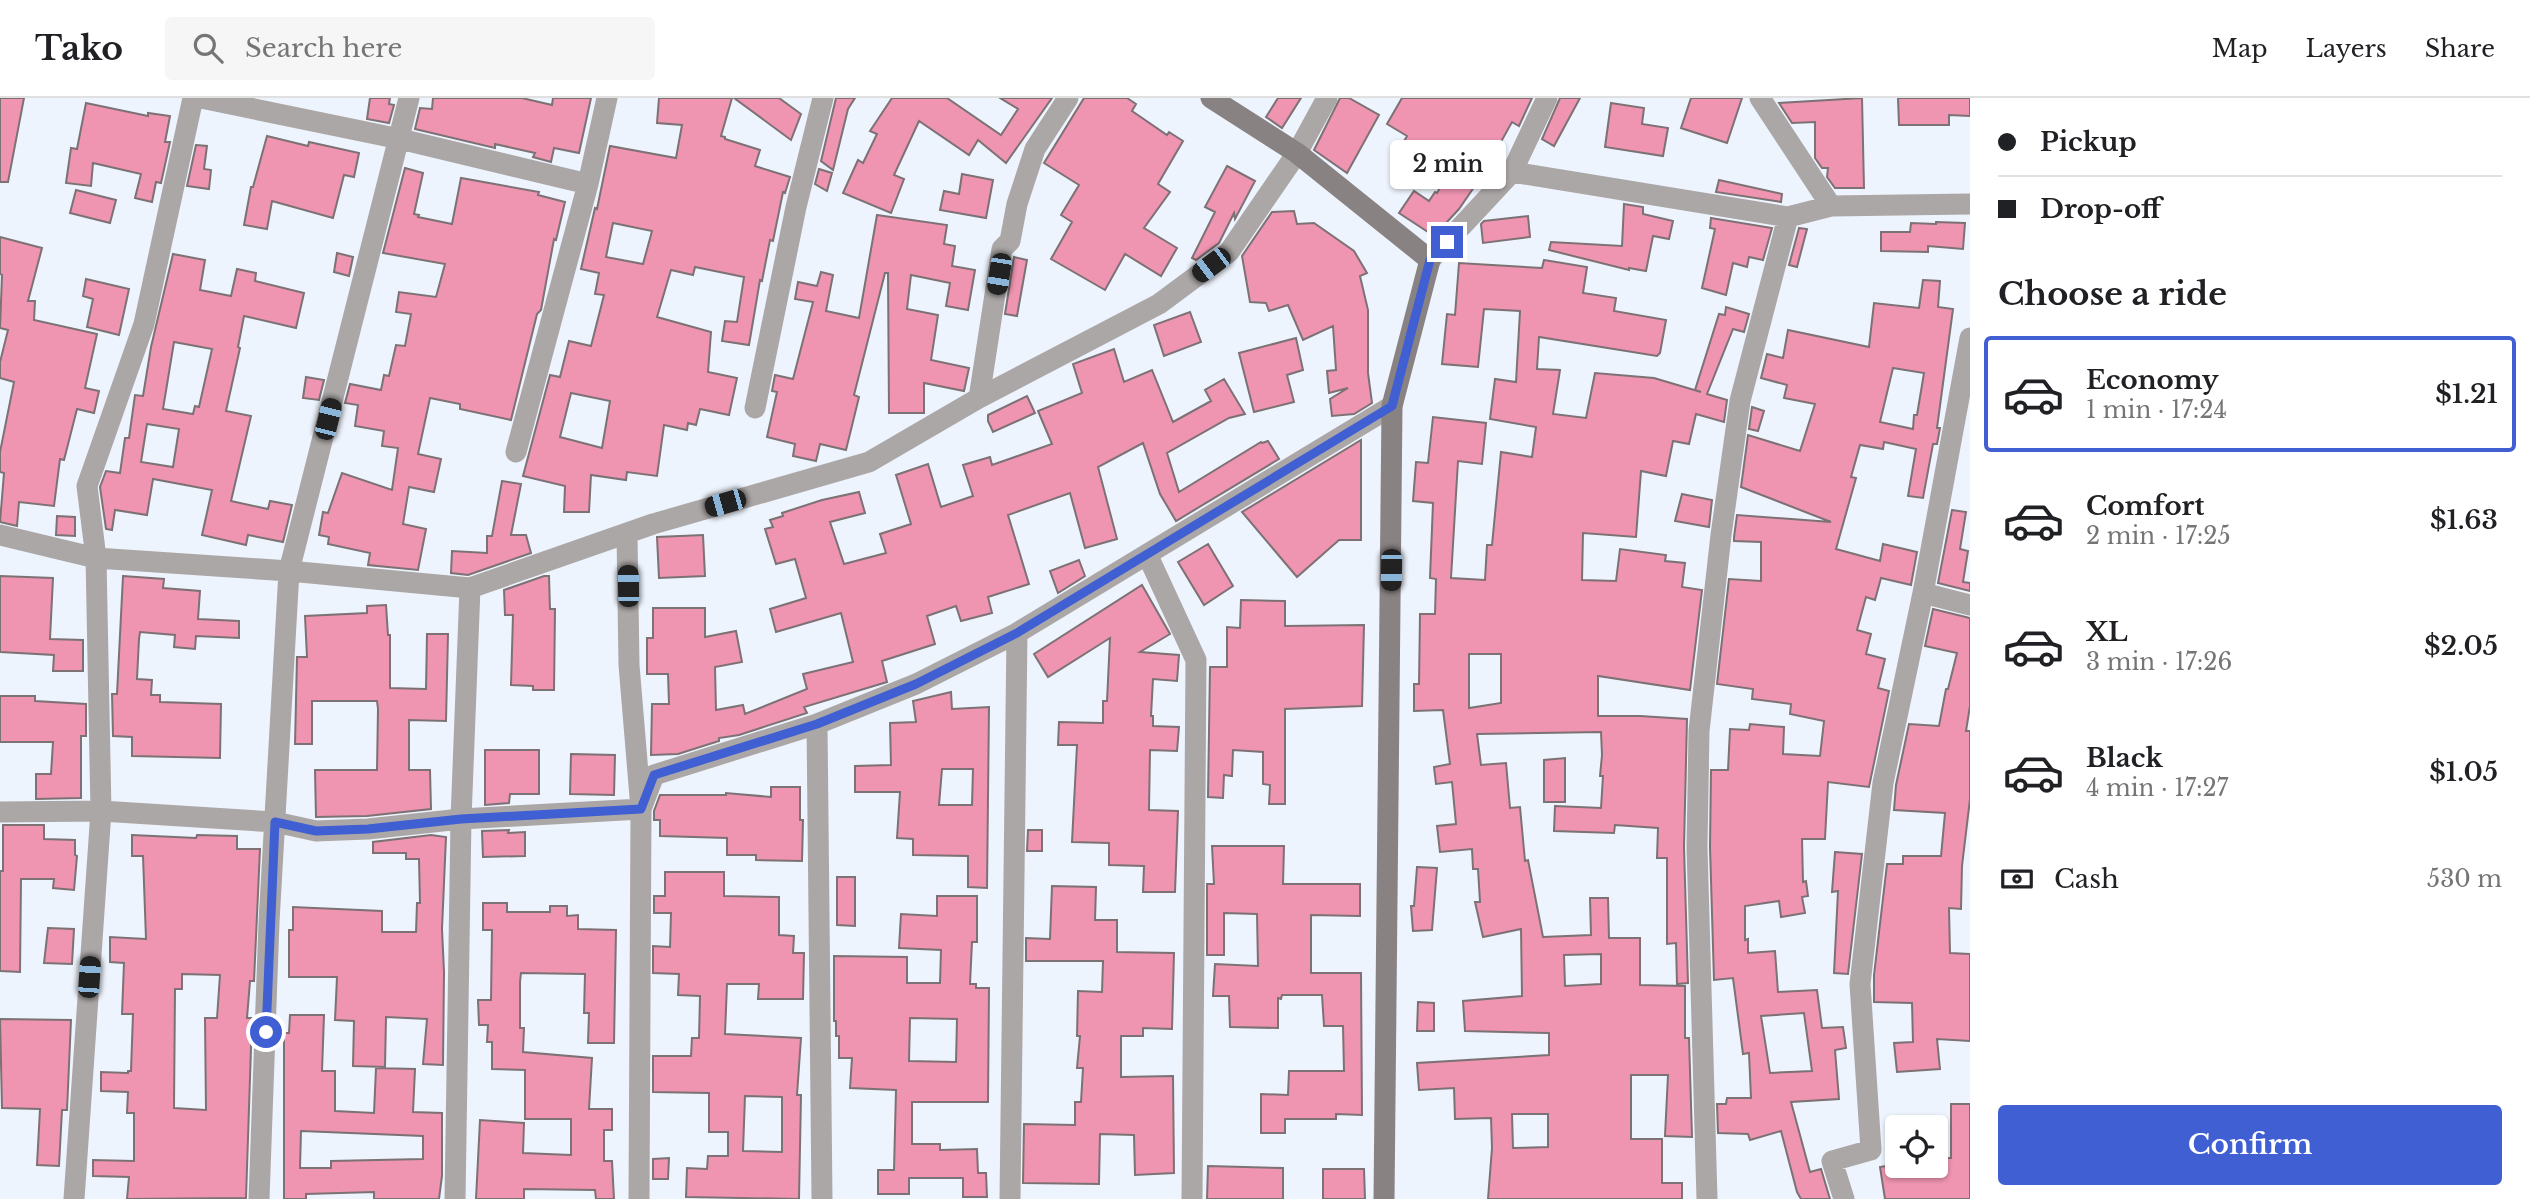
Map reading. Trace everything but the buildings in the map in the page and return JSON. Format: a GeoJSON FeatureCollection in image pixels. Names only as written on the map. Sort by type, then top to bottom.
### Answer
{"type":"FeatureCollection","features":[{"type":"Feature","properties":{"kind":"street"},"geometry":{"type":"LineString","coordinates":[[74,1199],[101,811],[96,558],[87,486],[144,324],[193,98]]}},
{"type":"Feature","properties":{"kind":"street"},"geometry":{"type":"LineString","coordinates":[[201,98],[400,139],[588,184]]}},
{"type":"Feature","properties":{"kind":"street"},"geometry":{"type":"LineString","coordinates":[[260,1199],[275,822],[289,571],[409,98]]}},
{"type":"Feature","properties":{"kind":"street"},"geometry":{"type":"LineString","coordinates":[[516,452],[588,184],[607,98]]}},
{"type":"Feature","properties":{"kind":"street"},"geometry":{"type":"LineString","coordinates":[[755,408],[796,208],[823,98]]}},
{"type":"Feature","properties":{"kind":"street"},"geometry":{"type":"LineString","coordinates":[[979,398],[1002,249],[1010,241],[1017,204],[1035,149],[1068,98]]}},
{"type":"Feature","properties":{"kind":"street"},"geometry":{"type":"LineString","coordinates":[[1211,98],[1297,153],[1430,260]]}},
{"type":"Feature","properties":{"kind":"street"},"geometry":{"type":"LineString","coordinates":[[0,535],[96,558],[289,571],[470,588],[627,534],[869,462],[979,398],[1159,304],[1229,252],[1297,153],[1327,98]]}},
{"type":"Feature","properties":{"kind":"street"},"geometry":{"type":"LineString","coordinates":[[1384,1199],[1392,406],[1430,260],[1512,172],[1547,98]]}},
{"type":"Feature","properties":{"kind":"street"},"geometry":{"type":"LineString","coordinates":[[1760,98],[1831,206]]}},
{"type":"Feature","properties":{"kind":"street"},"geometry":{"type":"LineString","coordinates":[[1512,172],[1788,217],[1831,206],[1970,204]]}},
{"type":"Feature","properties":{"kind":"street"},"geometry":{"type":"LineString","coordinates":[[1707,1199],[1697,847],[1699,731],[1721,536],[1740,401],[1788,217]]}},
{"type":"Feature","properties":{"kind":"street"},"geometry":{"type":"LineString","coordinates":[[1844,1199],[1832,1161],[1871,1150],[1860,984],[1883,783],[1923,593],[1970,338]]}},
{"type":"Feature","properties":{"kind":"street"},"geometry":{"type":"LineString","coordinates":[[641,809],[654,775],[817,724],[916,684],[1017,633],[1392,406]]}},
{"type":"Feature","properties":{"kind":"street"},"geometry":{"type":"LineString","coordinates":[[627,534],[629,665],[641,809],[639,1199]]}},
{"type":"Feature","properties":{"kind":"street"},"geometry":{"type":"LineString","coordinates":[[1147,554],[1196,660],[1192,1199]]}},
{"type":"Feature","properties":{"kind":"street"},"geometry":{"type":"LineString","coordinates":[[455,1199],[461,819],[470,588]]}},
{"type":"Feature","properties":{"kind":"street"},"geometry":{"type":"LineString","coordinates":[[1923,593],[1970,605]]}},
{"type":"Feature","properties":{"kind":"street"},"geometry":{"type":"LineString","coordinates":[[1010,1199],[1017,633]]}},
{"type":"Feature","properties":{"kind":"street"},"geometry":{"type":"LineString","coordinates":[[817,724],[822,1199]]}},
{"type":"Feature","properties":{"kind":"street"},"geometry":{"type":"LineString","coordinates":[[0,812],[101,811],[275,822],[316,831],[368,829],[461,819],[641,809]]}},
{"type":"Feature","properties":{"kind":"route"},"geometry":{"type":"LineString","coordinates":[[266,1032],[275,822],[316,831],[368,829],[461,819],[641,809],[654,775],[817,724],[916,684],[1017,633],[1392,406],[1430,260],[1447,242]]}}]}
